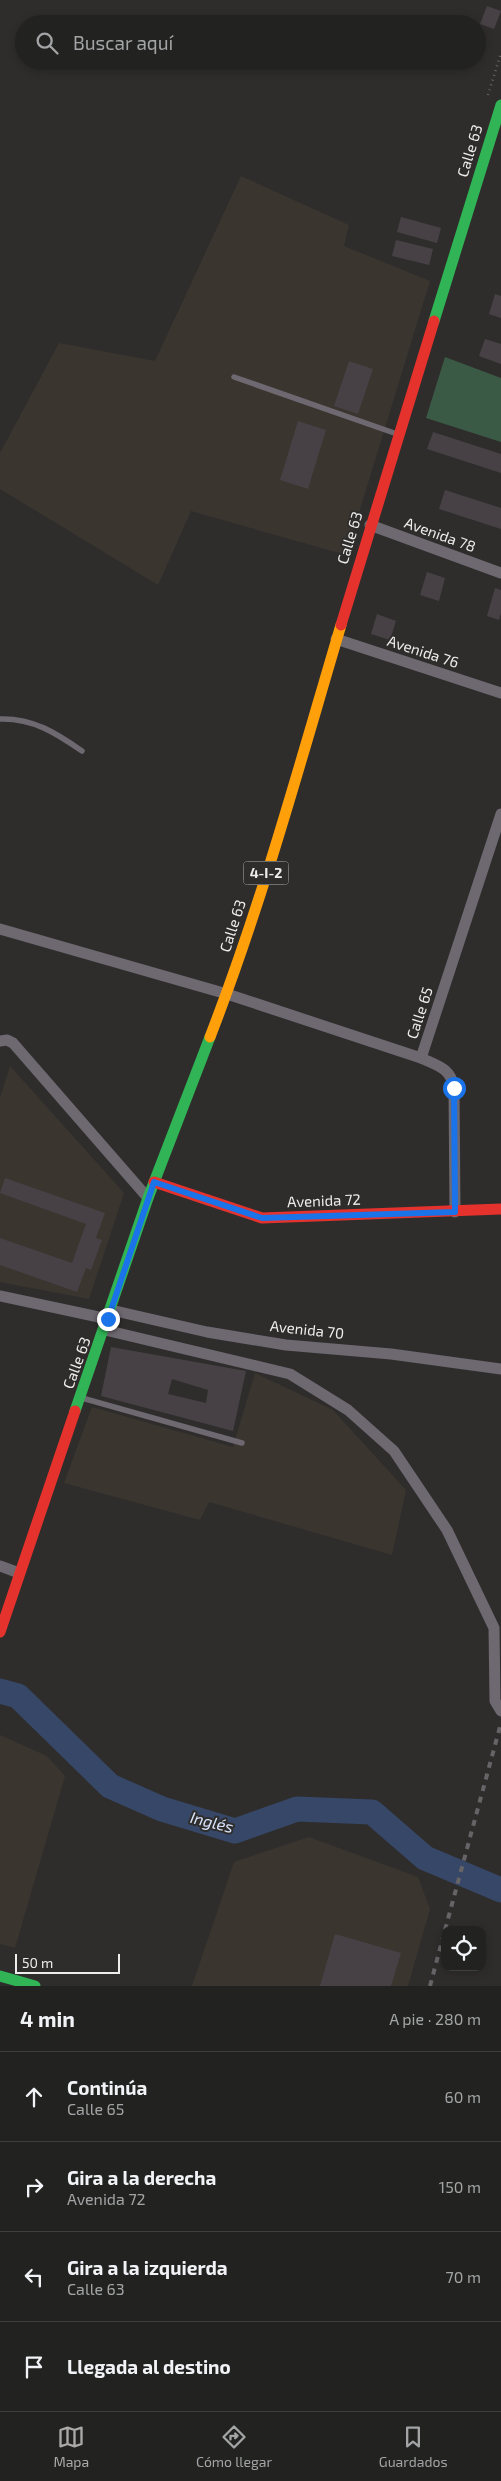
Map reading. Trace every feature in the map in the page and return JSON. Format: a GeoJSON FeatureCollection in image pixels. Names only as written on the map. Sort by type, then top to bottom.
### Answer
{"type":"FeatureCollection","features":[{"type":"Feature","properties":{"kind":"main road","name":"Calle 63"},"geometry":{"type":"LineString","coordinates":[[0,1632],[108,1320],[148,1198],[227,994],[284,819],[370,525],[496,136],[501,105]]}},
{"type":"Feature","properties":{"kind":"main road","name":"Avenida 72"},"geometry":{"type":"LineString","coordinates":[[154,1182],[262,1218],[455,1212],[501,1208]]}},
{"type":"Feature","properties":{"kind":"main road"},"geometry":{"type":"LineString","coordinates":[[0,1976],[34,1986]]}},
{"type":"Feature","properties":{"kind":"street","name":"Avenida 78"},"geometry":{"type":"LineString","coordinates":[[370,525],[501,573]]}},
{"type":"Feature","properties":{"kind":"street","name":"Avenida 76"},"geometry":{"type":"LineString","coordinates":[[336,639],[501,693]]}},
{"type":"Feature","properties":{"kind":"street","name":"Calle 65"},"geometry":{"type":"LineString","coordinates":[[455,1212],[453,1080],[451,1075],[444,1069],[422,1058],[501,814]]}},
{"type":"Feature","properties":{"kind":"street"},"geometry":{"type":"LineString","coordinates":[[0,929],[227,994],[422,1058]]}},
{"type":"Feature","properties":{"kind":"street"},"geometry":{"type":"LineString","coordinates":[[4,1040],[13,1043],[148,1198]]}},
{"type":"Feature","properties":{"kind":"street"},"geometry":{"type":"LineString","coordinates":[[0,1296],[108,1320],[290,1374],[348,1410],[394,1451],[447,1530],[494,1628],[495,1700],[501,1711]]}},
{"type":"Feature","properties":{"kind":"street","name":"Avenida 70"},"geometry":{"type":"LineString","coordinates":[[108,1320],[207,1332],[286,1345],[391,1354],[501,1369]]}},
{"type":"Feature","properties":{"kind":"street"},"geometry":{"type":"LineString","coordinates":[[0,1566],[19,1573]]}},
{"type":"Feature","properties":{"kind":"lane"},"geometry":{"type":"LineString","coordinates":[[234,377],[399,434]]}},
{"type":"Feature","properties":{"kind":"lane"},"geometry":{"type":"LineString","coordinates":[[0,719],[13,718],[37,724],[82,751]]}},
{"type":"Feature","properties":{"kind":"lane"},"geometry":{"type":"LineString","coordinates":[[80,1398],[242,1443]]}},
{"type":"Feature","properties":{"kind":"shaded area"},"geometry":{"type":"Polygon","coordinates":[[[241,176],[349,225],[344,246],[430,281],[346,555],[191,511],[158,585],[0,489],[0,453],[59,343],[155,361],[241,176]]]}},
{"type":"Feature","properties":{"kind":"shaded area"},"geometry":{"type":"Polygon","coordinates":[[[10,1066],[124,1193],[89,1299],[0,1282],[0,1098],[10,1066]]]}},
{"type":"Feature","properties":{"kind":"shaded area"},"geometry":{"type":"Polygon","coordinates":[[[255,1373],[333,1410],[406,1490],[392,1555],[209,1502],[200,1520],[64,1483],[92,1407],[233,1447],[255,1373]]]}},
{"type":"Feature","properties":{"kind":"shaded area"},"geometry":{"type":"Polygon","coordinates":[[[0,1735],[47,1756],[65,1776],[15,1948],[0,1944],[0,1735]]]}},
{"type":"Feature","properties":{"kind":"shaded area"},"geometry":{"type":"Polygon","coordinates":[[[309,1837],[418,1877],[430,1909],[408,1986],[192,1986],[234,1862],[309,1837]]]}},
{"type":"Feature","properties":{"kind":"green space"},"geometry":{"type":"Polygon","coordinates":[[[445,357],[501,378],[501,442],[426,418],[445,357]]]}},
{"type":"Feature","properties":{"kind":"building"},"geometry":{"type":"Polygon","coordinates":[[[487,6],[501,11],[494,29],[486,26],[486,15],[484,15],[487,6]]]}},
{"type":"Feature","properties":{"kind":"building"},"geometry":{"type":"Polygon","coordinates":[[[401,217],[441,228],[437,243],[397,232],[401,217]]]}},
{"type":"Feature","properties":{"kind":"building"},"geometry":{"type":"Polygon","coordinates":[[[396,240],[433,249],[429,265],[392,256],[396,240]]]}},
{"type":"Feature","properties":{"kind":"building"},"geometry":{"type":"Polygon","coordinates":[[[495,294],[501,296],[501,318],[489,314],[495,294]]]}},
{"type":"Feature","properties":{"kind":"building"},"geometry":{"type":"Polygon","coordinates":[[[485,339],[501,344],[501,364],[479,356],[485,339]]]}},
{"type":"Feature","properties":{"kind":"building"},"geometry":{"type":"Polygon","coordinates":[[[349,361],[373,369],[358,414],[334,406],[349,361]]]}},
{"type":"Feature","properties":{"kind":"building"},"geometry":{"type":"Polygon","coordinates":[[[298,421],[326,430],[308,489],[280,480],[298,421]]]}},
{"type":"Feature","properties":{"kind":"building"},"geometry":{"type":"Polygon","coordinates":[[[433,432],[501,454],[501,473],[427,449],[433,432]]]}},
{"type":"Feature","properties":{"kind":"building"},"geometry":{"type":"Polygon","coordinates":[[[445,490],[501,508],[501,529],[439,509],[445,490]]]}},
{"type":"Feature","properties":{"kind":"building"},"geometry":{"type":"Polygon","coordinates":[[[427,572],[445,578],[439,601],[420,595],[427,572]]]}},
{"type":"Feature","properties":{"kind":"building"},"geometry":{"type":"Polygon","coordinates":[[[495,588],[501,590],[501,613],[499,620],[487,616],[495,588]]]}},
{"type":"Feature","properties":{"kind":"building"},"geometry":{"type":"Polygon","coordinates":[[[377,614],[396,621],[390,640],[371,634],[377,614]]]}},
{"type":"Feature","properties":{"kind":"building"},"geometry":{"type":"Polygon","coordinates":[[[5,1178],[105,1213],[96,1238],[102,1240],[91,1270],[86,1268],[77,1292],[0,1265],[0,1238],[72,1263],[86,1224],[0,1193],[5,1178]]]}},
{"type":"Feature","properties":{"kind":"building"},"geometry":{"type":"Polygon","coordinates":[[[111,1347],[246,1371],[233,1431],[101,1396],[111,1347]],[[172,1379],[168,1394],[206,1403],[208,1390],[172,1379]]]}},
{"type":"Feature","properties":{"kind":"building"},"geometry":{"type":"Polygon","coordinates":[[[335,1934],[401,1953],[391,1986],[320,1986],[335,1934]]]}},
{"type":"Feature","properties":{"kind":"waterway","name":"Inglés"},"geometry":{"type":"LineString","coordinates":[[0,1691],[18,1696],[110,1786],[162,1809],[235,1831],[297,1809],[372,1812],[425,1858],[501,1890]]}},
{"type":"Feature","properties":{"kind":"railway"},"geometry":{"type":"LineString","coordinates":[[446,1926],[501,1723]]}},
{"type":"Feature","properties":{"kind":"railway"},"geometry":{"type":"LineString","coordinates":[[430,1986],[441,1945]]}},
{"type":"Feature","properties":{"kind":"traffic: fast"},"geometry":{"type":"LineString","coordinates":[[434,321],[501,105]]}},
{"type":"Feature","properties":{"kind":"traffic: fast"},"geometry":{"type":"LineString","coordinates":[[75,1411],[148,1198],[210,1037]]}},
{"type":"Feature","properties":{"kind":"traffic: fast"},"geometry":{"type":"LineString","coordinates":[[0,1976],[35,1986]]}},
{"type":"Feature","properties":{"kind":"traffic: slow"},"geometry":{"type":"LineString","coordinates":[[210,1037],[247,936],[341,625]]}},
{"type":"Feature","properties":{"kind":"traffic: jam"},"geometry":{"type":"LineString","coordinates":[[341,625],[434,321]]}},
{"type":"Feature","properties":{"kind":"traffic: jam"},"geometry":{"type":"LineString","coordinates":[[154,1182],[262,1218],[501,1209]]}},
{"type":"Feature","properties":{"kind":"traffic: jam"},"geometry":{"type":"LineString","coordinates":[[0,1632],[75,1411]]}},
{"type":"Feature","properties":{"kind":"route"},"geometry":{"type":"LineString","coordinates":[[108,1319],[154,1182],[262,1218],[455,1212],[454,1088]]}}]}
